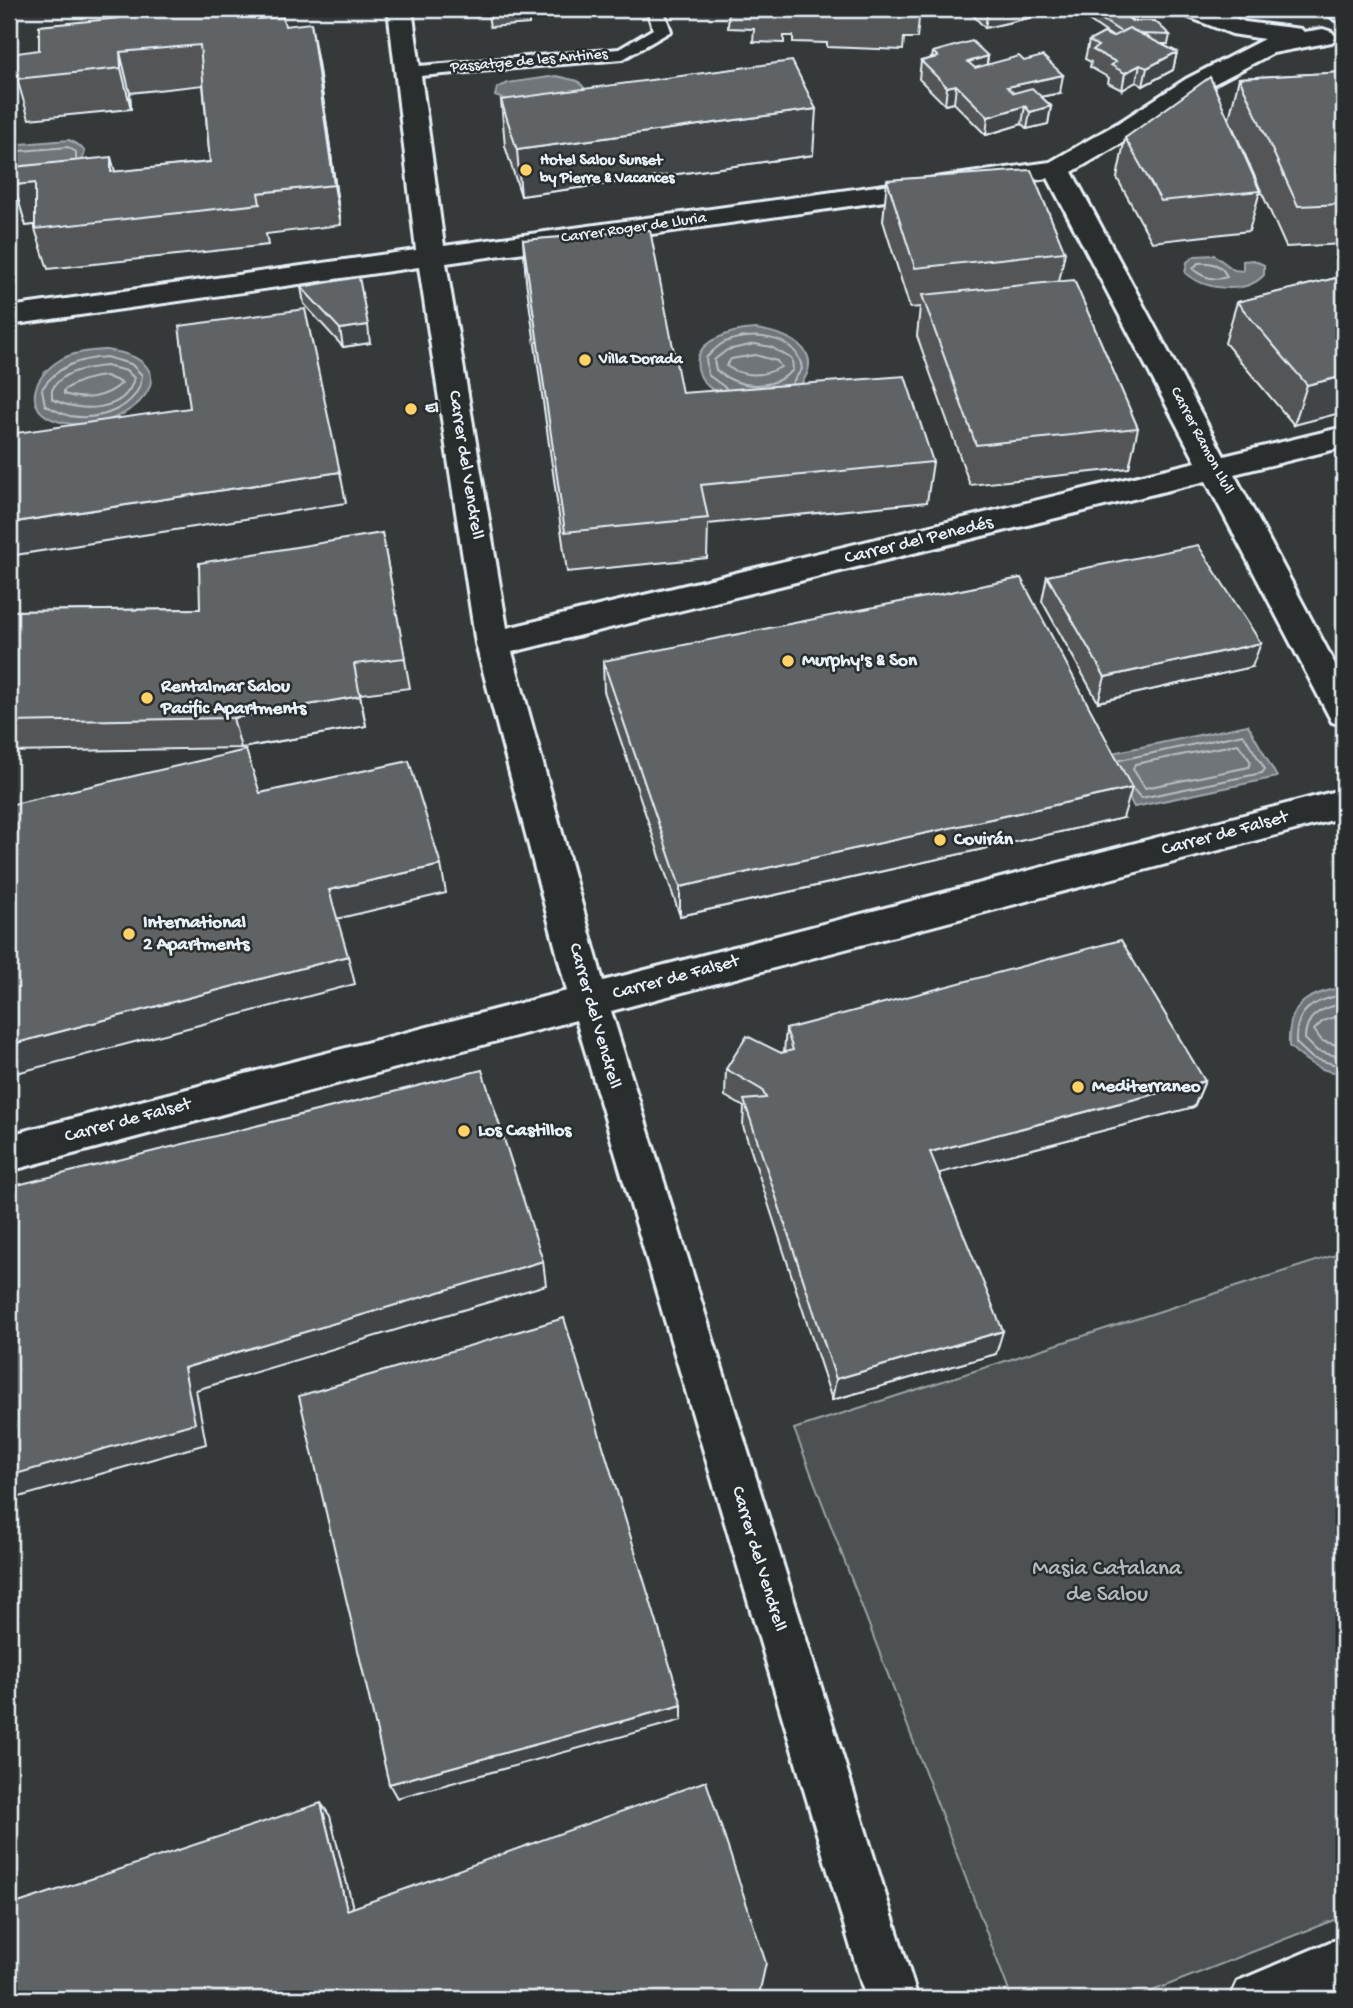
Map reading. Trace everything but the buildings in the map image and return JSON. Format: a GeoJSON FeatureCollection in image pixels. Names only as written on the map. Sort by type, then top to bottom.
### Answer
{"type":"FeatureCollection","features":[{"type":"Feature","properties":{"kind":"street","name":"Carrer del Vendrell"},"geometry":{"type":"LineString","coordinates":[[400,9],[431,256],[493,644],[589,1001],[892,1999]]}},
{"type":"Feature","properties":{"kind":"street"},"geometry":{"type":"LineString","coordinates":[[1189,9],[1334,38]]}},
{"type":"Feature","properties":{"kind":"street"},"geometry":{"type":"LineString","coordinates":[[1337,9],[1344,16]]}},
{"type":"Feature","properties":{"kind":"street"},"geometry":{"type":"LineString","coordinates":[[1195,84],[1207,49],[1229,19]]}},
{"type":"Feature","properties":{"kind":"street"},"geometry":{"type":"LineString","coordinates":[[1229,19],[1239,60]]}},
{"type":"Feature","properties":{"kind":"street","name":"Carrer Roger de Lluria"},"geometry":{"type":"LineString","coordinates":[[9,316],[1057,169],[1132,126],[1195,84],[1266,46],[1334,38]]}},
{"type":"Feature","properties":{"kind":"street","name":"Carrer Ramon Llull"},"geometry":{"type":"LineString","coordinates":[[1057,169],[1344,713]]}},
{"type":"Feature","properties":{"kind":"street","name":"Carrer del Penedés"},"geometry":{"type":"LineString","coordinates":[[493,644],[1344,438]]}},
{"type":"Feature","properties":{"kind":"street","name":"Carrer de Falset"},"geometry":{"type":"LineString","coordinates":[[9,1153],[1344,803]]}},
{"type":"Feature","properties":{"kind":"street"},"geometry":{"type":"LineString","coordinates":[[1256,1999],[1344,1962]]}},
{"type":"Feature","properties":{"kind":"lane","name":"Passatge de les Antines"},"geometry":{"type":"LineString","coordinates":[[408,72],[623,54],[662,31],[655,9]]}},
{"type":"Feature","properties":{"kind":"green space","name":"Masia Catalana de Salou"},"geometry":{"type":"Polygon","coordinates":[[[1344,1252],[1344,1916],[1132,1999],[1012,1999],[794,1429],[1344,1252]]]}},
{"type":"Feature","properties":{"kind":"water"},"geometry":{"type":"Polygon","coordinates":[[[556,76],[578,81],[587,91],[507,100],[495,96],[497,88],[508,83],[556,76]]]}},
{"type":"Feature","properties":{"kind":"water"},"geometry":{"type":"Polygon","coordinates":[[[69,140],[85,152],[81,162],[74,168],[54,175],[9,177],[9,145],[69,140]]]}},
{"type":"Feature","properties":{"kind":"water"},"geometry":{"type":"Polygon","coordinates":[[[1214,255],[1234,270],[1243,271],[1243,261],[1253,260],[1264,265],[1264,275],[1246,286],[1225,288],[1203,283],[1185,273],[1187,262],[1195,256],[1214,255]]]}},
{"type":"Feature","properties":{"kind":"water"},"geometry":{"type":"Polygon","coordinates":[[[756,329],[791,340],[807,354],[807,374],[799,387],[739,396],[724,395],[713,390],[700,375],[697,363],[699,354],[705,346],[724,335],[756,329]]]}},
{"type":"Feature","properties":{"kind":"water"},"geometry":{"type":"Polygon","coordinates":[[[106,350],[133,357],[147,368],[151,381],[145,395],[132,408],[113,418],[90,424],[65,423],[51,419],[42,412],[36,405],[35,396],[37,386],[50,368],[71,355],[106,350]]]}},
{"type":"Feature","properties":{"kind":"water"},"geometry":{"type":"Polygon","coordinates":[[[1248,725],[1277,777],[1134,807],[1107,754],[1248,725]]]}},
{"type":"Feature","properties":{"kind":"water"},"geometry":{"type":"Polygon","coordinates":[[[1344,987],[1344,1073],[1328,1071],[1301,1057],[1289,1046],[1289,1032],[1291,1020],[1301,1004],[1319,993],[1344,987]]]}},
{"type":"Feature","properties":{"kind":"place","name":"Hotel Salou Sunset by Pierre & Vacances"},"geometry":{"type":"Point","coordinates":[526,170]}},
{"type":"Feature","properties":{"kind":"place","name":"Villa Dorada"},"geometry":{"type":"Point","coordinates":[585,360]}},
{"type":"Feature","properties":{"kind":"place","name":"El"},"geometry":{"type":"Point","coordinates":[411,409]}},
{"type":"Feature","properties":{"kind":"place","name":"Murphy's & Son"},"geometry":{"type":"Point","coordinates":[788,661]}},
{"type":"Feature","properties":{"kind":"place","name":"Rentalmar Salou Pacific Apartments"},"geometry":{"type":"Point","coordinates":[147,698]}},
{"type":"Feature","properties":{"kind":"place","name":"Covirán"},"geometry":{"type":"Point","coordinates":[940,840]}},
{"type":"Feature","properties":{"kind":"place","name":"International 2 Apartments"},"geometry":{"type":"Point","coordinates":[129,934]}},
{"type":"Feature","properties":{"kind":"place","name":"Mediterraneo"},"geometry":{"type":"Point","coordinates":[1078,1087]}},
{"type":"Feature","properties":{"kind":"place","name":"Los Castillos"},"geometry":{"type":"Point","coordinates":[464,1131]}}]}
